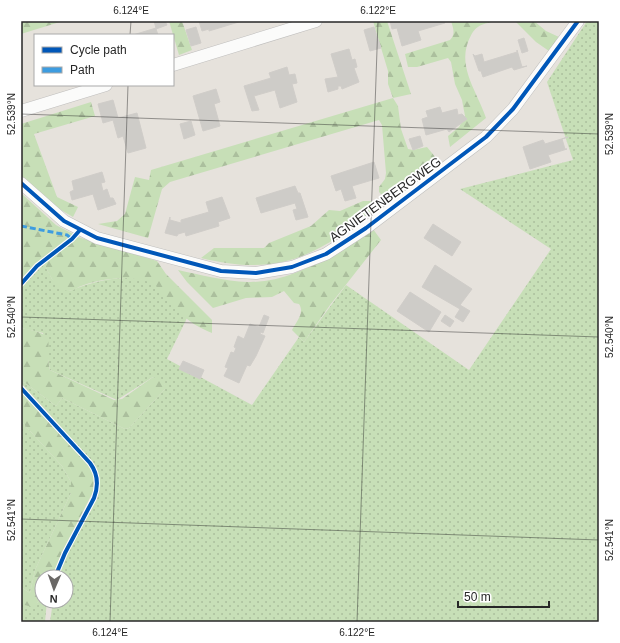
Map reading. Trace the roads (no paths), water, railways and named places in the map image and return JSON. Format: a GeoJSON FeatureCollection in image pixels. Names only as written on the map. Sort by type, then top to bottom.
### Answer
{"type":"FeatureCollection","features":[{"type":"Feature","properties":{"kind":"street"},"geometry":{"type":"LineString","coordinates":[[174,65],[316,21]]}},
{"type":"Feature","properties":{"kind":"street","name":"AGNIETENBERGWEG"},"geometry":{"type":"LineString","coordinates":[[21,183],[64,221],[97,238],[221,271],[256,273],[292,267],[326,254],[366,228],[486,137],[513,109],[578,21]]}},
{"type":"Feature","properties":{"kind":"street"},"geometry":{"type":"LineString","coordinates":[[21,111],[103,86]]}}]}
